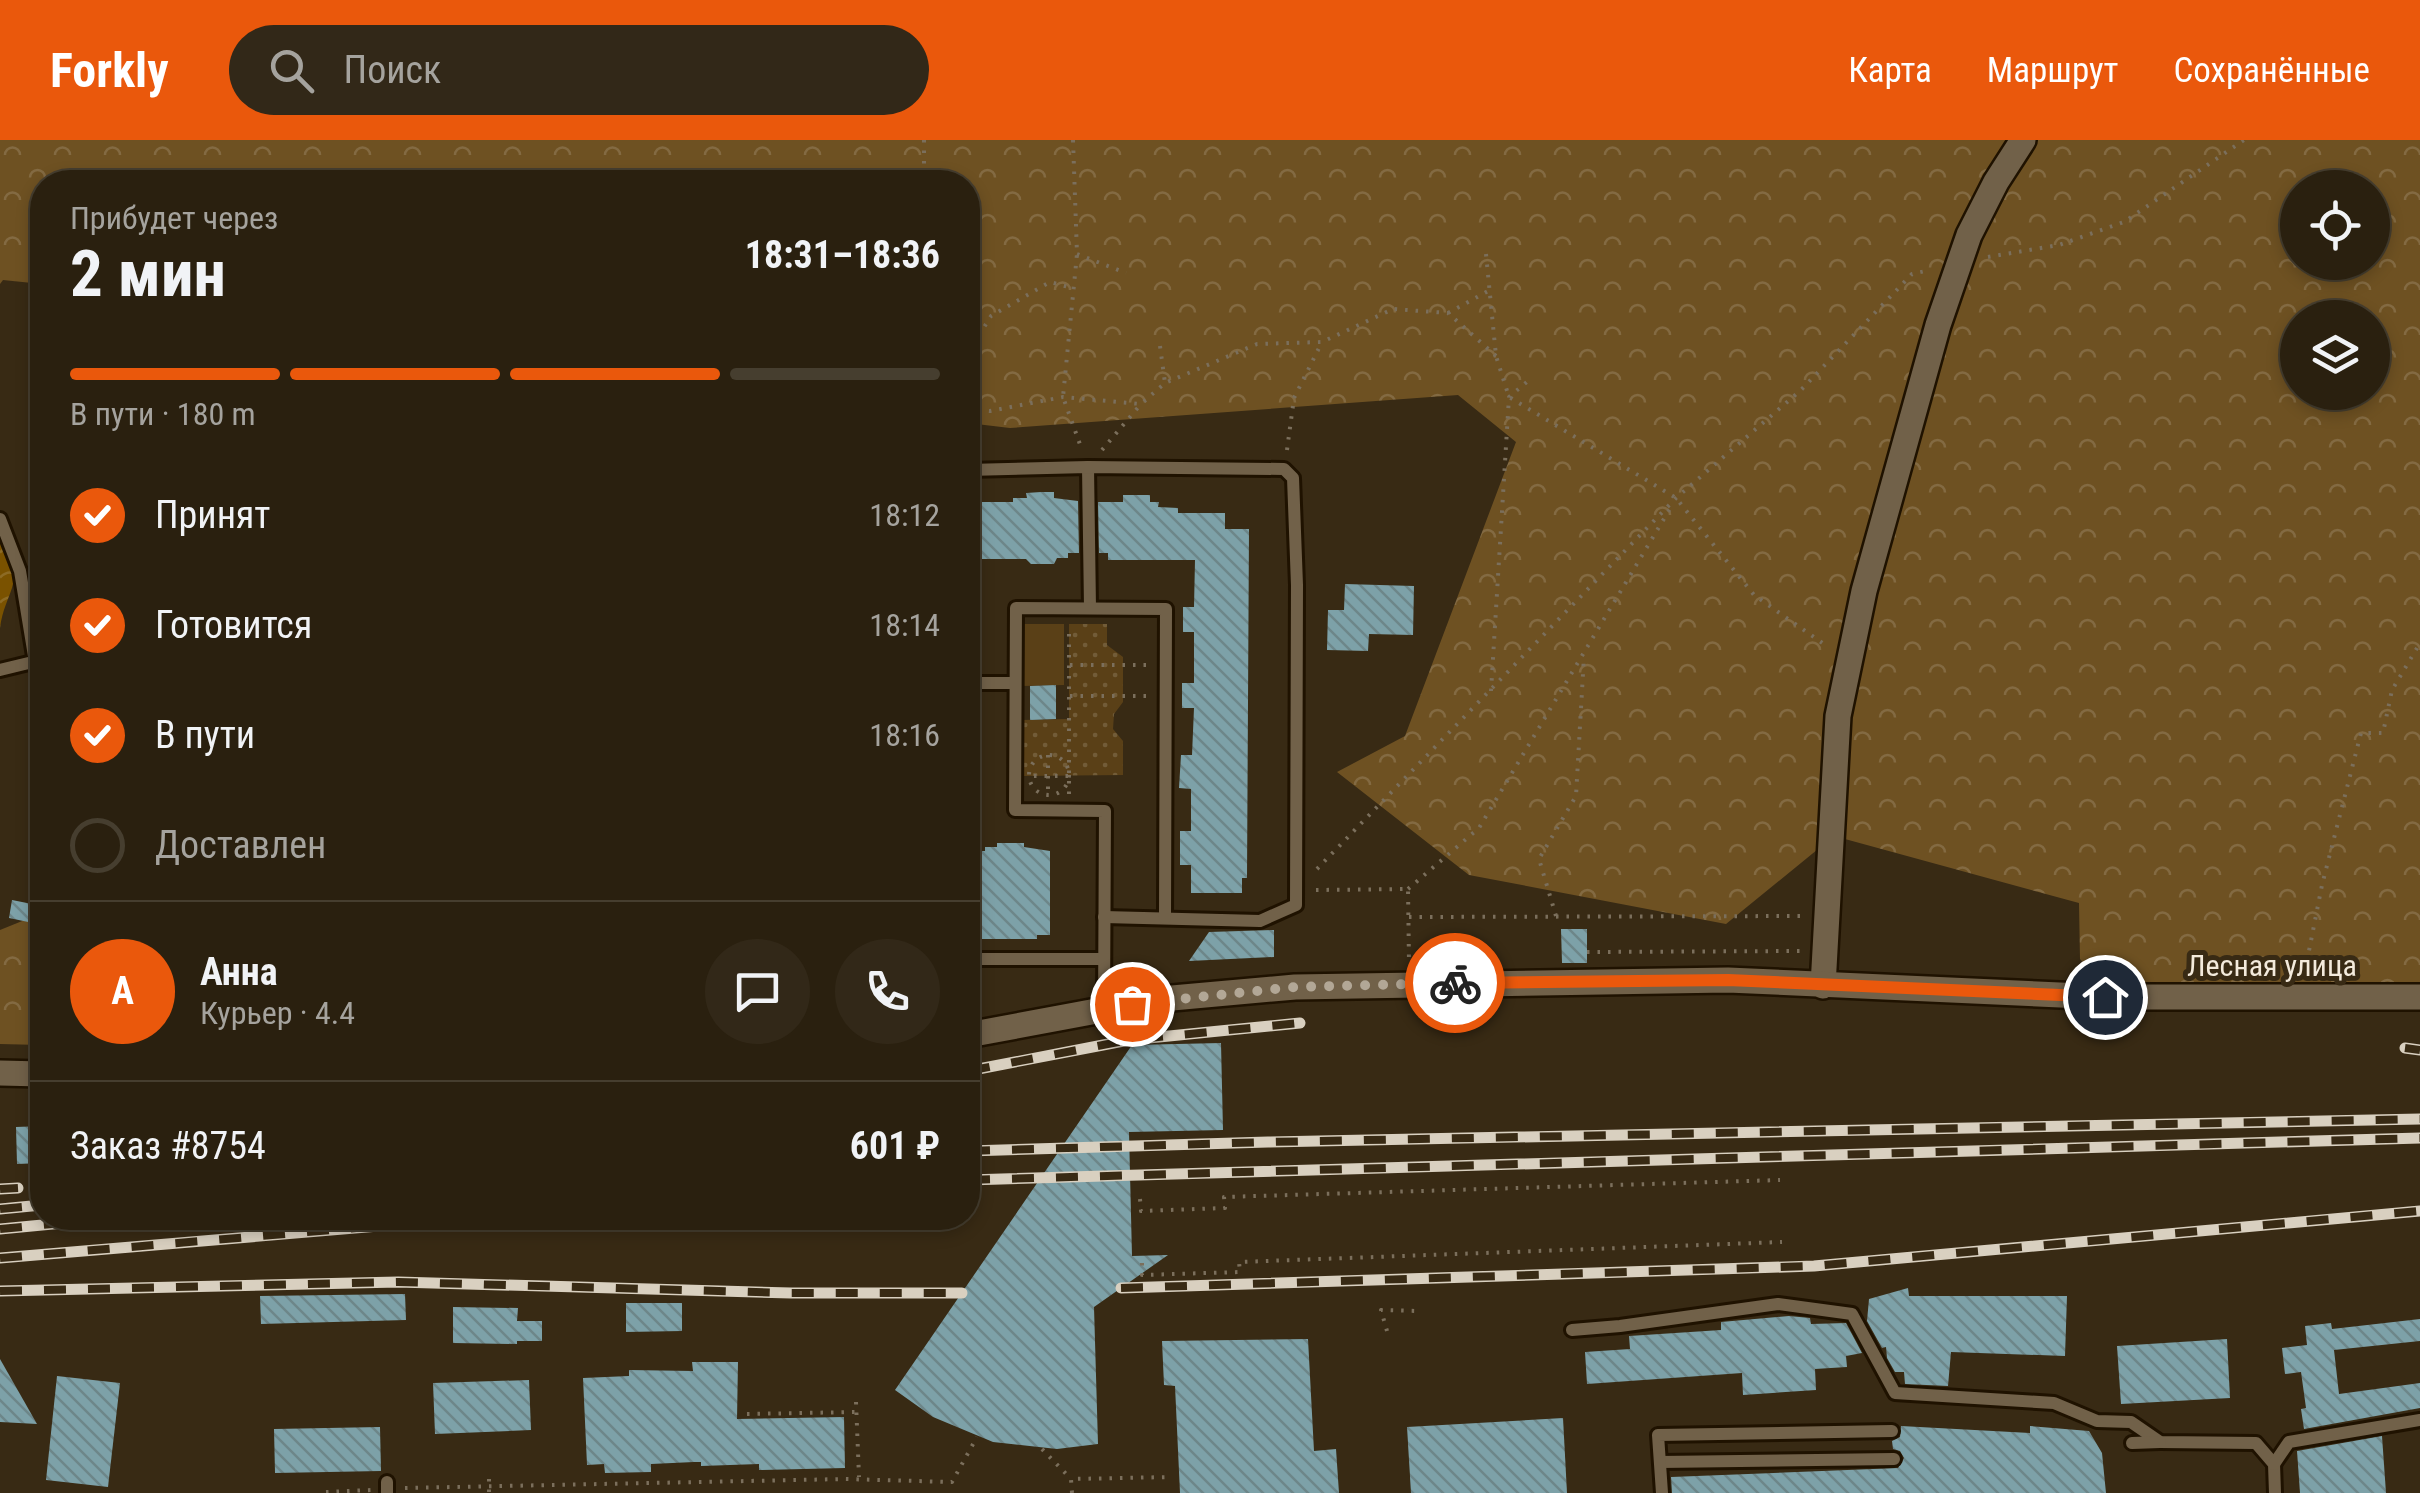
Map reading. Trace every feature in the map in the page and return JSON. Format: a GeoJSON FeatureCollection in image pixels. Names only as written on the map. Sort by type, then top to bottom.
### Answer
{"type":"FeatureCollection","features":[{"type":"Feature","properties":{"kind":"street"},"geometry":{"type":"LineString","coordinates":[[1824,986],[1838,716],[1864,591],[1938,325],[1969,235],[1996,182],[2024,140]]}},
{"type":"Feature","properties":{"kind":"street","name":"Лесная улица"},"geometry":{"type":"LineString","coordinates":[[980,1033],[1221,992],[1410,984],[1728,980],[2105,997],[2420,998]]}},
{"type":"Feature","properties":{"kind":"street"},"geometry":{"type":"LineString","coordinates":[[0,1074],[30,1074]]}},
{"type":"Feature","properties":{"kind":"lane"},"geometry":{"type":"LineString","coordinates":[[1088,467],[1090,608]]}},
{"type":"Feature","properties":{"kind":"lane"},"geometry":{"type":"LineString","coordinates":[[980,470],[1284,469],[1293,478],[1296,906],[1260,921],[1104,917]]}},
{"type":"Feature","properties":{"kind":"lane"},"geometry":{"type":"LineString","coordinates":[[0,520],[20,570],[30,618]]}},
{"type":"Feature","properties":{"kind":"lane"},"geometry":{"type":"LineString","coordinates":[[1104,1009],[1105,811],[1014,810],[1022,776],[1016,608],[1166,609],[1165,918]]}},
{"type":"Feature","properties":{"kind":"lane"},"geometry":{"type":"LineString","coordinates":[[0,670],[30,663]]}},
{"type":"Feature","properties":{"kind":"lane"},"geometry":{"type":"LineString","coordinates":[[980,683],[1016,684]]}},
{"type":"Feature","properties":{"kind":"lane"},"geometry":{"type":"LineString","coordinates":[[980,960],[1104,958]]}},
{"type":"Feature","properties":{"kind":"lane"},"geometry":{"type":"LineString","coordinates":[[1572,1330],[1778,1304],[1852,1314],[1895,1392],[2054,1403],[2096,1421],[2131,1422],[2160,1442]]}},
{"type":"Feature","properties":{"kind":"lane"},"geometry":{"type":"LineString","coordinates":[[2275,1493],[2274,1464],[2289,1442],[2420,1420]]}},
{"type":"Feature","properties":{"kind":"lane"},"geometry":{"type":"LineString","coordinates":[[1662,1493],[1658,1435],[1892,1431]]}},
{"type":"Feature","properties":{"kind":"lane"},"geometry":{"type":"LineString","coordinates":[[2132,1443],[2256,1443],[2274,1464]]}},
{"type":"Feature","properties":{"kind":"lane"},"geometry":{"type":"LineString","coordinates":[[1660,1462],[1894,1459]]}},
{"type":"Feature","properties":{"kind":"path"},"geometry":{"type":"LineString","coordinates":[[924,140],[924,170]]}},
{"type":"Feature","properties":{"kind":"path"},"geometry":{"type":"LineString","coordinates":[[1073,140],[1077,254],[1063,397],[1088,467]]}},
{"type":"Feature","properties":{"kind":"path"},"geometry":{"type":"LineString","coordinates":[[1077,254],[1126,274]]}},
{"type":"Feature","properties":{"kind":"path"},"geometry":{"type":"LineString","coordinates":[[1486,254],[1496,356],[1508,397],[1491,691]]}},
{"type":"Feature","properties":{"kind":"path"},"geometry":{"type":"LineString","coordinates":[[980,333],[991,316],[1050,282],[1074,288]]}},
{"type":"Feature","properties":{"kind":"path"},"geometry":{"type":"LineString","coordinates":[[1088,467],[1141,404],[1165,383],[1257,344],[1322,342],[1393,309],[1448,313],[1490,290]]}},
{"type":"Feature","properties":{"kind":"path"},"geometry":{"type":"LineString","coordinates":[[1448,313],[1496,356]]}},
{"type":"Feature","properties":{"kind":"path"},"geometry":{"type":"LineString","coordinates":[[1284,469],[1294,398],[1322,342]]}},
{"type":"Feature","properties":{"kind":"path"},"geometry":{"type":"LineString","coordinates":[[1160,346],[1165,383]]}},
{"type":"Feature","properties":{"kind":"path"},"geometry":{"type":"LineString","coordinates":[[1508,397],[1528,382]]}},
{"type":"Feature","properties":{"kind":"path"},"geometry":{"type":"LineString","coordinates":[[980,410],[1063,397],[1141,404]]}},
{"type":"Feature","properties":{"kind":"path"},"geometry":{"type":"LineString","coordinates":[[1508,397],[1676,498],[1754,595],[1849,662]]}},
{"type":"Feature","properties":{"kind":"path"},"geometry":{"type":"LineString","coordinates":[[1296,891],[1408,889],[1480,828],[1676,498]]}},
{"type":"Feature","properties":{"kind":"path"},"geometry":{"type":"LineString","coordinates":[[1296,891],[1676,498]]}},
{"type":"Feature","properties":{"kind":"path"},"geometry":{"type":"LineString","coordinates":[[1068,811],[1070,608]]}},
{"type":"Feature","properties":{"kind":"path"},"geometry":{"type":"LineString","coordinates":[[2300,999],[2322,885],[2361,733],[2384,733],[2392,690],[2420,644]]}},
{"type":"Feature","properties":{"kind":"path"},"geometry":{"type":"LineString","coordinates":[[1556,916],[1539,859],[1576,796],[1585,651]]}},
{"type":"Feature","properties":{"kind":"path"},"geometry":{"type":"LineString","coordinates":[[1069,665],[1166,665]]}},
{"type":"Feature","properties":{"kind":"path"},"geometry":{"type":"LineString","coordinates":[[1069,696],[1166,696]]}},
{"type":"Feature","properties":{"kind":"path"},"geometry":{"type":"LineString","coordinates":[[1048,755],[1061,759],[1069,776],[1064,788],[1048,795],[1036,790],[1022,776],[1032,762],[1048,755]]}},
{"type":"Feature","properties":{"kind":"path"},"geometry":{"type":"LineString","coordinates":[[1048,755],[1048,795]]}},
{"type":"Feature","properties":{"kind":"path"},"geometry":{"type":"LineString","coordinates":[[1022,776],[1069,776]]}},
{"type":"Feature","properties":{"kind":"path"},"geometry":{"type":"LineString","coordinates":[[1408,889],[1410,984]]}},
{"type":"Feature","properties":{"kind":"path"},"geometry":{"type":"LineString","coordinates":[[1409,917],[1816,916]]}},
{"type":"Feature","properties":{"kind":"path"},"geometry":{"type":"LineString","coordinates":[[1587,952],[1816,951]]}},
{"type":"Feature","properties":{"kind":"path"},"geometry":{"type":"LineString","coordinates":[[1140,1198],[1141,1211],[1225,1208],[1224,1197],[1780,1180]]}},
{"type":"Feature","properties":{"kind":"path"},"geometry":{"type":"LineString","coordinates":[[1142,1264],[1142,1275],[1182,1274],[1240,1272],[1239,1262],[1782,1242]]}},
{"type":"Feature","properties":{"kind":"path"},"geometry":{"type":"LineString","coordinates":[[1386,1331],[1381,1310],[1418,1311]]}},
{"type":"Feature","properties":{"kind":"path"},"geometry":{"type":"LineString","coordinates":[[856,1402],[859,1480]]}},
{"type":"Feature","properties":{"kind":"path"},"geometry":{"type":"LineString","coordinates":[[747,1414],[856,1412]]}},
{"type":"Feature","properties":{"kind":"path"},"geometry":{"type":"LineString","coordinates":[[326,1492],[859,1480],[952,1482],[976,1437]]}},
{"type":"Feature","properties":{"kind":"path"},"geometry":{"type":"LineString","coordinates":[[1042,1448],[1071,1480],[1072,1493]]}},
{"type":"Feature","properties":{"kind":"path"},"geometry":{"type":"LineString","coordinates":[[1071,1480],[1172,1477]]}},
{"type":"Feature","properties":{"kind":"path"},"geometry":{"type":"LineString","coordinates":[[488,1478],[489,1490]]}},
{"type":"Feature","properties":{"kind":"shaded area"},"geometry":{"type":"Polygon","coordinates":[[[1022,624],[1064,624],[1064,685],[1023,686],[1022,624]]]}},
{"type":"Feature","properties":{"kind":"shaded area"},"geometry":{"type":"Polygon","coordinates":[[[1069,624],[1107,624],[1107,645],[1123,657],[1123,702],[1114,714],[1113,729],[1123,741],[1123,775],[1022,776],[1022,720],[1069,719],[1069,624]]]}},
{"type":"Feature","properties":{"kind":"green space"},"geometry":{"type":"Polygon","coordinates":[[[0,140],[2420,140],[2420,982],[2104,986],[2080,959],[2079,903],[1834,836],[1726,924],[1469,875],[1337,772],[1405,736],[1516,442],[1458,395],[1010,428],[980,424],[980,170],[30,170],[30,283],[3,280],[0,284],[0,140]]]}},
{"type":"Feature","properties":{"kind":"green space"},"geometry":{"type":"Polygon","coordinates":[[[30,918],[30,1045],[0,1044],[0,930],[30,918]]]}},
{"type":"Feature","properties":{"kind":"water"},"geometry":{"type":"Polygon","coordinates":[[[0,543],[6,544],[14,579],[0,628],[0,543]]]}},
{"type":"Feature","properties":{"kind":"building"},"geometry":{"type":"Polygon","coordinates":[[[1054,492],[1054,498],[1078,501],[1079,553],[1068,553],[1068,558],[1057,558],[1054,564],[1031,564],[1026,559],[980,559],[980,502],[1013,502],[1013,498],[1027,498],[1026,493],[1054,492]]]}},
{"type":"Feature","properties":{"kind":"building"},"geometry":{"type":"Polygon","coordinates":[[[1123,495],[1150,495],[1150,502],[1159,502],[1158,507],[1178,508],[1178,513],[1225,513],[1225,529],[1249,529],[1247,878],[1242,878],[1242,893],[1191,893],[1191,865],[1180,865],[1180,831],[1191,831],[1191,789],[1179,788],[1181,755],[1192,755],[1194,708],[1182,708],[1182,683],[1194,683],[1194,632],[1183,632],[1183,607],[1194,607],[1195,560],[1108,560],[1108,553],[1099,553],[1098,502],[1123,502],[1123,495]]]}},
{"type":"Feature","properties":{"kind":"building"},"geometry":{"type":"Polygon","coordinates":[[[1345,584],[1414,586],[1413,635],[1369,634],[1368,651],[1327,650],[1328,610],[1344,610],[1345,584]]]}},
{"type":"Feature","properties":{"kind":"building"},"geometry":{"type":"Polygon","coordinates":[[[1056,685],[1056,719],[1030,720],[1030,686],[1056,685]]]}},
{"type":"Feature","properties":{"kind":"building"},"geometry":{"type":"Polygon","coordinates":[[[997,843],[1024,843],[1024,847],[1050,851],[1050,935],[1037,935],[1037,939],[980,939],[980,851],[997,847],[997,843]]]}},
{"type":"Feature","properties":{"kind":"building"},"geometry":{"type":"Polygon","coordinates":[[[12,900],[30,904],[30,922],[9,918],[12,900]]]}},
{"type":"Feature","properties":{"kind":"building"},"geometry":{"type":"Polygon","coordinates":[[[1561,929],[1587,929],[1587,963],[1562,963],[1561,929]]]}},
{"type":"Feature","properties":{"kind":"building"},"geometry":{"type":"Polygon","coordinates":[[[1274,930],[1274,957],[1189,961],[1209,932],[1274,930]]]}},
{"type":"Feature","properties":{"kind":"building"},"geometry":{"type":"Polygon","coordinates":[[[1221,1043],[1223,1130],[1129,1132],[1132,1256],[1168,1255],[1094,1307],[1098,1444],[1057,1449],[993,1442],[933,1417],[895,1390],[1132,1045],[1221,1043]]]}},
{"type":"Feature","properties":{"kind":"building"},"geometry":{"type":"Polygon","coordinates":[[[30,1126],[30,1163],[17,1164],[16,1127],[30,1126]]]}},
{"type":"Feature","properties":{"kind":"building"},"geometry":{"type":"Polygon","coordinates":[[[1908,1288],[1909,1296],[2067,1296],[2065,1356],[1951,1352],[1948,1386],[1905,1384],[1904,1372],[1895,1372],[1886,1347],[1882,1348],[1867,1321],[1869,1299],[1908,1288]]]}},
{"type":"Feature","properties":{"kind":"building"},"geometry":{"type":"Polygon","coordinates":[[[405,1294],[406,1320],[261,1324],[260,1296],[405,1294]]]}},
{"type":"Feature","properties":{"kind":"building"},"geometry":{"type":"Polygon","coordinates":[[[626,1303],[682,1303],[682,1331],[626,1332],[626,1303]]]}},
{"type":"Feature","properties":{"kind":"building"},"geometry":{"type":"Polygon","coordinates":[[[453,1307],[518,1308],[517,1321],[542,1321],[542,1341],[453,1343],[453,1307]]]}},
{"type":"Feature","properties":{"kind":"building"},"geometry":{"type":"Polygon","coordinates":[[[1810,1318],[1811,1324],[1846,1323],[1862,1353],[1846,1356],[1847,1367],[1815,1369],[1816,1390],[1743,1395],[1742,1373],[1587,1384],[1585,1352],[1630,1349],[1629,1336],[1721,1330],[1721,1322],[1810,1318]]]}},
{"type":"Feature","properties":{"kind":"building"},"geometry":{"type":"Polygon","coordinates":[[[2420,1319],[2420,1341],[2334,1350],[2339,1394],[2420,1383],[2420,1408],[2304,1429],[2301,1409],[2306,1408],[2301,1372],[2285,1374],[2282,1348],[2307,1345],[2305,1326],[2331,1323],[2332,1329],[2420,1319]]]}},
{"type":"Feature","properties":{"kind":"building"},"geometry":{"type":"Polygon","coordinates":[[[1308,1339],[1314,1451],[1336,1449],[1339,1493],[1180,1493],[1175,1386],[1164,1385],[1162,1341],[1308,1339]]]}},
{"type":"Feature","properties":{"kind":"building"},"geometry":{"type":"Polygon","coordinates":[[[2227,1339],[2230,1398],[2121,1404],[2117,1346],[2227,1339]]]}},
{"type":"Feature","properties":{"kind":"building"},"geometry":{"type":"Polygon","coordinates":[[[0,1359],[37,1424],[0,1422],[0,1359]]]}},
{"type":"Feature","properties":{"kind":"building"},"geometry":{"type":"Polygon","coordinates":[[[692,1362],[738,1362],[737,1419],[844,1417],[845,1468],[759,1470],[759,1464],[701,1466],[701,1462],[694,1462],[651,1464],[651,1472],[605,1473],[604,1464],[587,1465],[583,1378],[629,1376],[629,1370],[693,1371],[692,1362]]]}},
{"type":"Feature","properties":{"kind":"building"},"geometry":{"type":"Polygon","coordinates":[[[57,1376],[120,1383],[108,1487],[46,1480],[57,1376]]]}},
{"type":"Feature","properties":{"kind":"building"},"geometry":{"type":"Polygon","coordinates":[[[529,1380],[531,1430],[435,1434],[433,1383],[529,1380]]]}},
{"type":"Feature","properties":{"kind":"building"},"geometry":{"type":"Polygon","coordinates":[[[1563,1418],[1567,1493],[1411,1493],[1407,1427],[1563,1418]]]}},
{"type":"Feature","properties":{"kind":"building"},"geometry":{"type":"Polygon","coordinates":[[[1901,1426],[2030,1433],[2030,1426],[2089,1431],[2102,1453],[2106,1493],[1672,1493],[1671,1477],[1898,1468],[1904,1458],[1893,1449],[1892,1441],[1900,1437],[1901,1426]]]}},
{"type":"Feature","properties":{"kind":"building"},"geometry":{"type":"Polygon","coordinates":[[[380,1427],[381,1471],[275,1473],[274,1429],[380,1427]]]}},
{"type":"Feature","properties":{"kind":"building"},"geometry":{"type":"Polygon","coordinates":[[[2382,1436],[2386,1493],[2300,1493],[2297,1451],[2382,1436]]]}},
{"type":"Feature","properties":{"kind":"railway"},"geometry":{"type":"LineString","coordinates":[[980,1069],[1129,1040],[1300,1023]]}},
{"type":"Feature","properties":{"kind":"railway"},"geometry":{"type":"LineString","coordinates":[[2405,1048],[2420,1050]]}},
{"type":"Feature","properties":{"kind":"railway"},"geometry":{"type":"LineString","coordinates":[[980,1151],[2420,1119]]}},
{"type":"Feature","properties":{"kind":"railway"},"geometry":{"type":"LineString","coordinates":[[980,1180],[2420,1138]]}},
{"type":"Feature","properties":{"kind":"railway"},"geometry":{"type":"LineString","coordinates":[[0,1189],[18,1188]]}},
{"type":"Feature","properties":{"kind":"railway"},"geometry":{"type":"LineString","coordinates":[[0,1209],[30,1206]]}},
{"type":"Feature","properties":{"kind":"railway"},"geometry":{"type":"LineString","coordinates":[[1121,1288],[1814,1266],[2420,1211]]}},
{"type":"Feature","properties":{"kind":"railway"},"geometry":{"type":"LineString","coordinates":[[0,1229],[30,1226]]}},
{"type":"Feature","properties":{"kind":"railway"},"geometry":{"type":"LineString","coordinates":[[0,1258],[332,1230]]}},
{"type":"Feature","properties":{"kind":"railway"},"geometry":{"type":"LineString","coordinates":[[0,1291],[398,1282],[791,1293],[962,1293]]}},
{"type":"Feature","properties":{"kind":"way so far"},"geometry":{"type":"LineString","coordinates":[[1132,1004],[1295,987],[1455,983]]}},
{"type":"Feature","properties":{"kind":"route"},"geometry":{"type":"LineString","coordinates":[[1455,983],[1728,980],[2105,997]]}}]}
